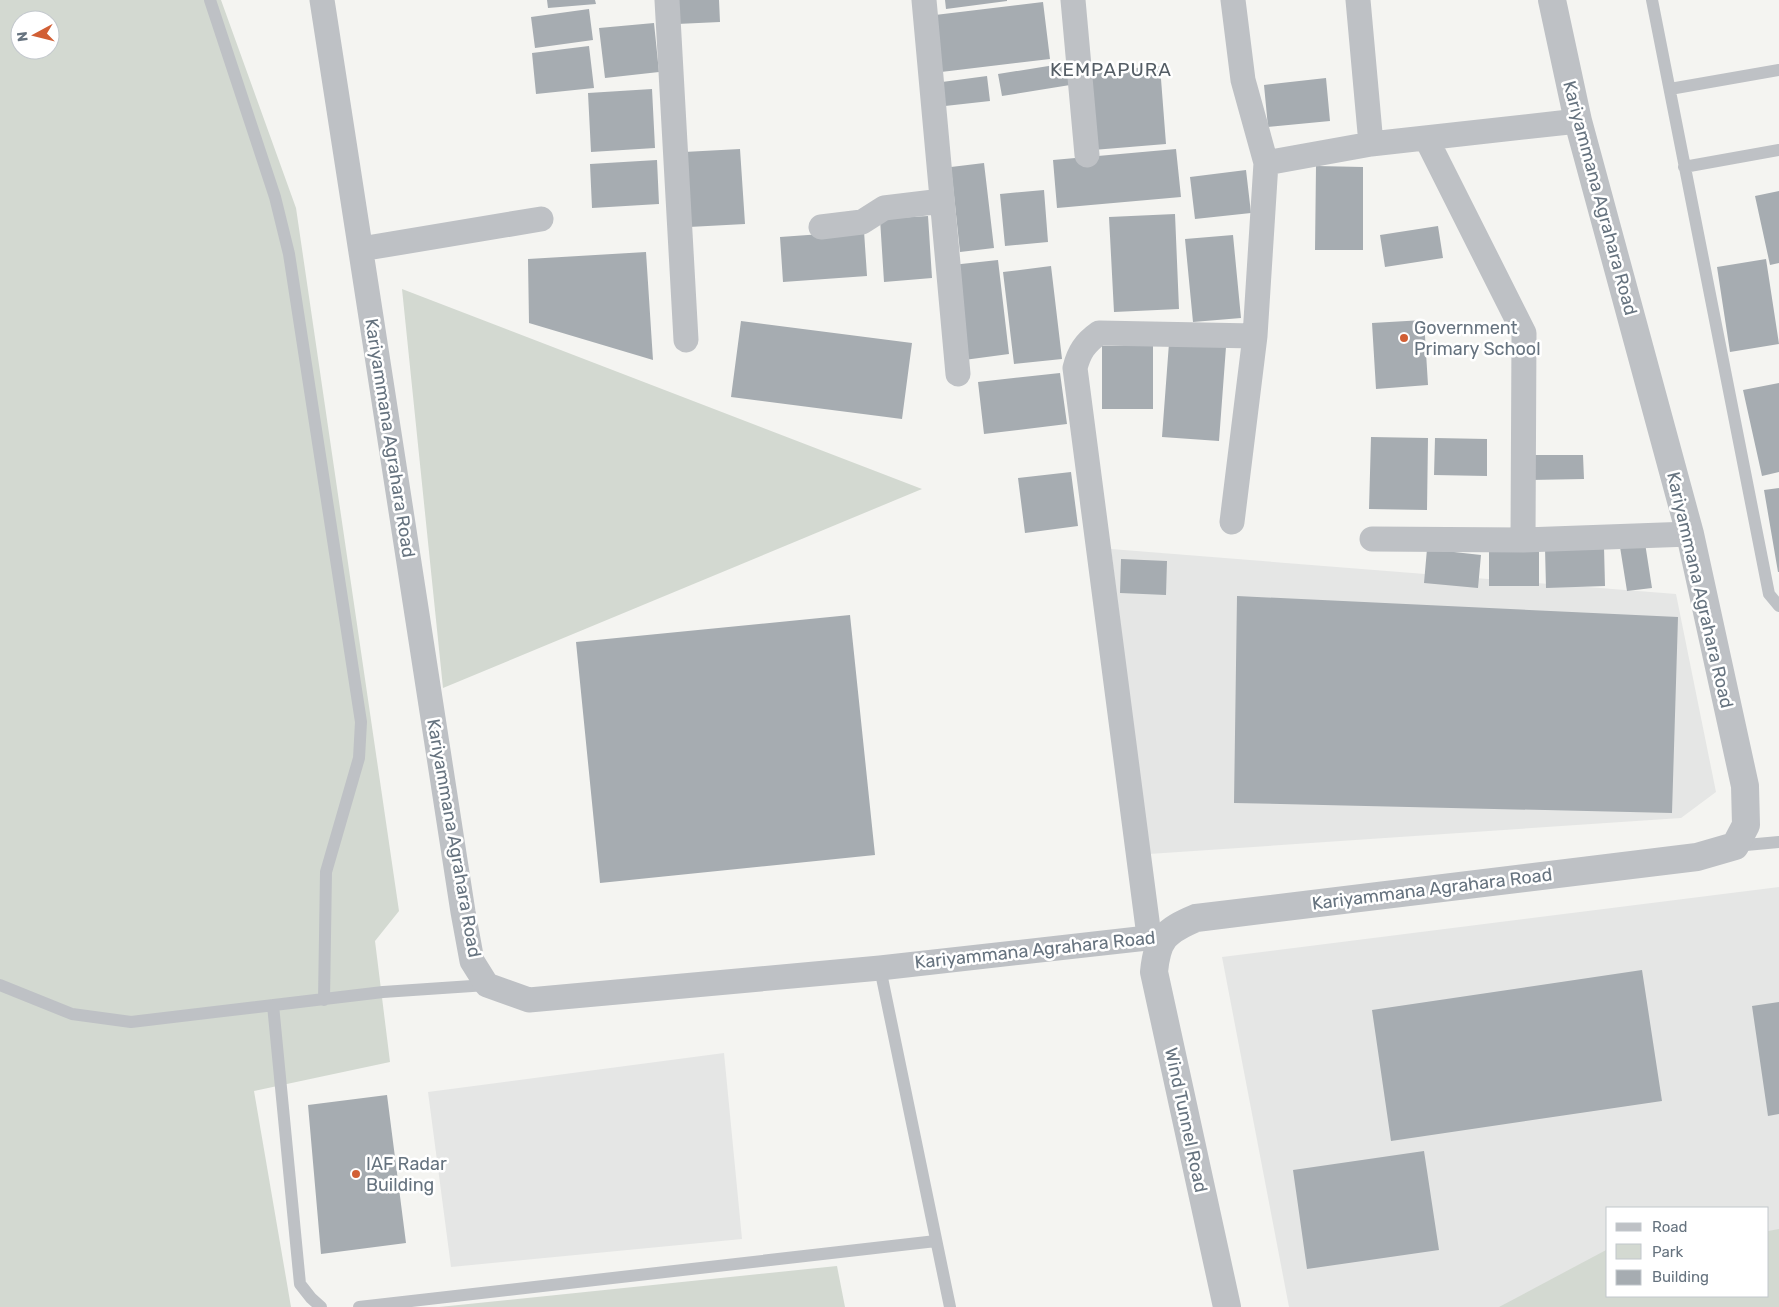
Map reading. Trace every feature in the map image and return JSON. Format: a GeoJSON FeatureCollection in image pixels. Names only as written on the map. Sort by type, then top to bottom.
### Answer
{"type":"FeatureCollection","features":[{"type":"Feature","properties":{"kind":"street","name":"Kariyammana Agrahara Road"},"geometry":{"type":"LineString","coordinates":[[322,0],[472,961],[487,985],[529,1000],[880,968],[1157,936],[1196,918],[1697,857],[1735,846],[1746,825],[1745,786],[1690,534],[1578,121],[1552,0]]}},
{"type":"Feature","properties":{"kind":"street"},"geometry":{"type":"LineString","coordinates":[[667,0],[686,340]]}},
{"type":"Feature","properties":{"kind":"street"},"geometry":{"type":"LineString","coordinates":[[924,0],[958,374]]}},
{"type":"Feature","properties":{"kind":"street"},"geometry":{"type":"LineString","coordinates":[[1073,0],[1087,155]]}},
{"type":"Feature","properties":{"kind":"street"},"geometry":{"type":"LineString","coordinates":[[1232,522],[1255,336],[1266,163],[1243,80],[1233,0]]}},
{"type":"Feature","properties":{"kind":"street"},"geometry":{"type":"LineString","coordinates":[[1358,0],[1371,144]]}},
{"type":"Feature","properties":{"kind":"street"},"geometry":{"type":"LineString","coordinates":[[1266,163],[1371,144],[1427,140],[1578,121]]}},
{"type":"Feature","properties":{"kind":"street"},"geometry":{"type":"LineString","coordinates":[[1427,140],[1524,333],[1523,540]]}},
{"type":"Feature","properties":{"kind":"street"},"geometry":{"type":"LineString","coordinates":[[821,227],[862,222],[884,208],[942,201]]}},
{"type":"Feature","properties":{"kind":"street"},"geometry":{"type":"LineString","coordinates":[[360,250],[541,219]]}},
{"type":"Feature","properties":{"kind":"street"},"geometry":{"type":"LineString","coordinates":[[1157,936],[1075,368],[1078,354],[1087,341],[1099,332],[1255,336]]}},
{"type":"Feature","properties":{"kind":"street"},"geometry":{"type":"LineString","coordinates":[[1372,539],[1523,540],[1690,534]]}},
{"type":"Feature","properties":{"kind":"street","name":"Wind Tunnel Road"},"geometry":{"type":"LineString","coordinates":[[1157,936],[1154,972],[1227,1307]]}},
{"type":"Feature","properties":{"kind":"lane"},"geometry":{"type":"LineString","coordinates":[[210,0],[275,196],[289,254],[361,722],[359,758],[326,872],[324,1000]]}},
{"type":"Feature","properties":{"kind":"lane"},"geometry":{"type":"LineString","coordinates":[[1652,0],[1769,594],[1779,606]]}},
{"type":"Feature","properties":{"kind":"lane"},"geometry":{"type":"LineString","coordinates":[[1670,89],[1779,70]]}},
{"type":"Feature","properties":{"kind":"lane"},"geometry":{"type":"LineString","coordinates":[[1684,167],[1779,150]]}},
{"type":"Feature","properties":{"kind":"lane"},"geometry":{"type":"LineString","coordinates":[[1735,846],[1779,842]]}},
{"type":"Feature","properties":{"kind":"lane"},"geometry":{"type":"LineString","coordinates":[[880,968],[950,1307]]}},
{"type":"Feature","properties":{"kind":"lane"},"geometry":{"type":"LineString","coordinates":[[0,985],[72,1014],[131,1022],[383,992],[487,985]]}},
{"type":"Feature","properties":{"kind":"lane"},"geometry":{"type":"LineString","coordinates":[[272,1005],[300,1284],[310,1303],[321,1307]]}},
{"type":"Feature","properties":{"kind":"lane"},"geometry":{"type":"LineString","coordinates":[[359,1307],[936,1241]]}},
{"type":"Feature","properties":{"kind":"shaded area"},"geometry":{"type":"Polygon","coordinates":[[[1111,549],[1676,594],[1716,792],[1681,818],[1149,854],[1111,549]]]}},
{"type":"Feature","properties":{"kind":"shaded area"},"geometry":{"type":"Polygon","coordinates":[[[1779,887],[1779,1307],[1289,1307],[1222,957],[1779,887]]]}},
{"type":"Feature","properties":{"kind":"shaded area"},"geometry":{"type":"Polygon","coordinates":[[[724,1053],[742,1239],[451,1267],[428,1092],[724,1053]]]}},
{"type":"Feature","properties":{"kind":"green space"},"geometry":{"type":"Polygon","coordinates":[[[0,0],[221,0],[296,208],[399,911],[375,941],[390,1062],[254,1091],[291,1307],[0,1307],[0,0]]]}},
{"type":"Feature","properties":{"kind":"green space"},"geometry":{"type":"Polygon","coordinates":[[[402,289],[922,489],[443,688],[402,289]]]}},
{"type":"Feature","properties":{"kind":"green space"},"geometry":{"type":"Polygon","coordinates":[[[1779,1229],[1779,1307],[1499,1307],[1606,1250],[1606,1297],[1769,1297],[1769,1231],[1779,1229]]]}},
{"type":"Feature","properties":{"kind":"green space"},"geometry":{"type":"Polygon","coordinates":[[[837,1266],[845,1307],[439,1307],[837,1266]]]}},
{"type":"Feature","properties":{"kind":"building"},"geometry":{"type":"Polygon","coordinates":[[[547,0],[595,0],[596,4],[548,8],[547,0]]]}},
{"type":"Feature","properties":{"kind":"building"},"geometry":{"type":"Polygon","coordinates":[[[676,0],[719,0],[720,22],[677,24],[676,0]]]}},
{"type":"Feature","properties":{"kind":"building"},"geometry":{"type":"Polygon","coordinates":[[[945,0],[1007,0],[1007,1],[946,9],[945,0]]]}},
{"type":"Feature","properties":{"kind":"building"},"geometry":{"type":"Polygon","coordinates":[[[1043,2],[1050,59],[941,72],[935,15],[1043,2]]]}},
{"type":"Feature","properties":{"kind":"building"},"geometry":{"type":"Polygon","coordinates":[[[589,9],[593,40],[535,48],[531,17],[589,9]]]}},
{"type":"Feature","properties":{"kind":"building"},"geometry":{"type":"Polygon","coordinates":[[[654,23],[659,72],[605,78],[599,28],[654,23]]]}},
{"type":"Feature","properties":{"kind":"building"},"geometry":{"type":"Polygon","coordinates":[[[589,46],[594,88],[536,94],[532,53],[589,46]]]}},
{"type":"Feature","properties":{"kind":"building"},"geometry":{"type":"Polygon","coordinates":[[[1067,63],[1070,85],[1002,96],[998,74],[1067,63]]]}},
{"type":"Feature","properties":{"kind":"building"},"geometry":{"type":"Polygon","coordinates":[[[1160,66],[1166,144],[1093,150],[1087,72],[1160,66]]]}},
{"type":"Feature","properties":{"kind":"building"},"geometry":{"type":"Polygon","coordinates":[[[987,76],[990,101],[945,106],[942,82],[987,76]]]}},
{"type":"Feature","properties":{"kind":"building"},"geometry":{"type":"Polygon","coordinates":[[[1326,78],[1330,121],[1268,127],[1264,85],[1326,78]]]}},
{"type":"Feature","properties":{"kind":"building"},"geometry":{"type":"Polygon","coordinates":[[[652,89],[655,148],[591,152],[588,93],[652,89]]]}},
{"type":"Feature","properties":{"kind":"building"},"geometry":{"type":"Polygon","coordinates":[[[740,149],[745,224],[689,227],[684,152],[740,149]]]}},
{"type":"Feature","properties":{"kind":"building"},"geometry":{"type":"Polygon","coordinates":[[[1176,149],[1181,197],[1057,208],[1053,160],[1176,149]]]}},
{"type":"Feature","properties":{"kind":"building"},"geometry":{"type":"Polygon","coordinates":[[[657,160],[659,204],[592,208],[590,164],[657,160]]]}},
{"type":"Feature","properties":{"kind":"building"},"geometry":{"type":"Polygon","coordinates":[[[984,163],[994,248],[960,252],[951,167],[984,163]]]}},
{"type":"Feature","properties":{"kind":"building"},"geometry":{"type":"Polygon","coordinates":[[[1316,166],[1363,167],[1363,250],[1315,250],[1316,166]]]}},
{"type":"Feature","properties":{"kind":"building"},"geometry":{"type":"Polygon","coordinates":[[[1246,170],[1251,213],[1195,219],[1190,177],[1246,170]]]}},
{"type":"Feature","properties":{"kind":"building"},"geometry":{"type":"Polygon","coordinates":[[[1044,190],[1048,242],[1005,246],[1000,194],[1044,190]]]}},
{"type":"Feature","properties":{"kind":"building"},"geometry":{"type":"Polygon","coordinates":[[[1779,191],[1779,263],[1770,265],[1755,196],[1779,191]]]}},
{"type":"Feature","properties":{"kind":"building"},"geometry":{"type":"Polygon","coordinates":[[[1175,214],[1179,309],[1114,312],[1109,217],[1175,214]]]}},
{"type":"Feature","properties":{"kind":"building"},"geometry":{"type":"Polygon","coordinates":[[[928,216],[932,278],[884,282],[880,219],[928,216]]]}},
{"type":"Feature","properties":{"kind":"building"},"geometry":{"type":"Polygon","coordinates":[[[1438,226],[1443,258],[1385,267],[1380,235],[1438,226]]]}},
{"type":"Feature","properties":{"kind":"building"},"geometry":{"type":"Polygon","coordinates":[[[864,231],[867,276],[783,282],[780,237],[864,231]]]}},
{"type":"Feature","properties":{"kind":"building"},"geometry":{"type":"Polygon","coordinates":[[[1233,235],[1241,318],[1193,322],[1185,239],[1233,235]]]}},
{"type":"Feature","properties":{"kind":"building"},"geometry":{"type":"Polygon","coordinates":[[[646,252],[653,360],[529,323],[528,259],[646,252]]]}},
{"type":"Feature","properties":{"kind":"building"},"geometry":{"type":"Polygon","coordinates":[[[1766,259],[1779,344],[1730,352],[1717,267],[1766,259]]]}},
{"type":"Feature","properties":{"kind":"building"},"geometry":{"type":"Polygon","coordinates":[[[998,260],[1009,354],[964,360],[952,265],[998,260]]]}},
{"type":"Feature","properties":{"kind":"building"},"geometry":{"type":"Polygon","coordinates":[[[1051,266],[1062,359],[1014,364],[1003,272],[1051,266]]]}},
{"type":"Feature","properties":{"kind":"building"},"geometry":{"type":"Polygon","coordinates":[[[1424,320],[1428,385],[1376,389],[1372,323],[1424,320]]]}},
{"type":"Feature","properties":{"kind":"building"},"geometry":{"type":"Polygon","coordinates":[[[741,321],[912,343],[902,419],[731,397],[741,321]]]}},
{"type":"Feature","properties":{"kind":"building"},"geometry":{"type":"Polygon","coordinates":[[[1169,343],[1226,347],[1219,441],[1162,437],[1169,343]]]}},
{"type":"Feature","properties":{"kind":"building"},"geometry":{"type":"Polygon","coordinates":[[[1102,346],[1153,346],[1153,409],[1102,409],[1102,346]]]}},
{"type":"Feature","properties":{"kind":"building"},"geometry":{"type":"Polygon","coordinates":[[[1060,373],[1067,424],[984,434],[978,382],[1060,373]]]}},
{"type":"Feature","properties":{"kind":"building"},"geometry":{"type":"Polygon","coordinates":[[[1779,383],[1779,472],[1762,476],[1743,390],[1779,383]]]}},
{"type":"Feature","properties":{"kind":"building"},"geometry":{"type":"Polygon","coordinates":[[[1371,437],[1428,438],[1427,510],[1369,509],[1371,437]]]}},
{"type":"Feature","properties":{"kind":"building"},"geometry":{"type":"Polygon","coordinates":[[[1435,438],[1487,439],[1487,476],[1434,475],[1435,438]]]}},
{"type":"Feature","properties":{"kind":"building"},"geometry":{"type":"Polygon","coordinates":[[[1530,455],[1583,455],[1584,479],[1530,480],[1530,455]]]}},
{"type":"Feature","properties":{"kind":"building"},"geometry":{"type":"Polygon","coordinates":[[[1071,472],[1078,526],[1025,533],[1018,478],[1071,472]]]}},
{"type":"Feature","properties":{"kind":"building"},"geometry":{"type":"Polygon","coordinates":[[[1779,488],[1779,572],[1778,572],[1764,490],[1779,488]]]}},
{"type":"Feature","properties":{"kind":"building"},"geometry":{"type":"Polygon","coordinates":[[[1645,543],[1652,588],[1627,591],[1620,547],[1645,543]]]}},
{"type":"Feature","properties":{"kind":"building"},"geometry":{"type":"Polygon","coordinates":[[[1604,547],[1605,586],[1546,588],[1545,548],[1604,547]]]}},
{"type":"Feature","properties":{"kind":"building"},"geometry":{"type":"Polygon","coordinates":[[[1427,549],[1481,555],[1478,588],[1424,583],[1427,549]]]}},
{"type":"Feature","properties":{"kind":"building"},"geometry":{"type":"Polygon","coordinates":[[[1489,551],[1539,551],[1539,586],[1489,586],[1489,551]]]}},
{"type":"Feature","properties":{"kind":"building"},"geometry":{"type":"Polygon","coordinates":[[[1121,559],[1167,561],[1166,595],[1120,593],[1121,559]]]}},
{"type":"Feature","properties":{"kind":"building"},"geometry":{"type":"Polygon","coordinates":[[[1237,596],[1678,617],[1672,813],[1234,803],[1237,596]]]}},
{"type":"Feature","properties":{"kind":"building"},"geometry":{"type":"Polygon","coordinates":[[[850,615],[875,855],[600,883],[576,642],[850,615]]]}},
{"type":"Feature","properties":{"kind":"building"},"geometry":{"type":"Polygon","coordinates":[[[1642,970],[1662,1101],[1391,1141],[1372,1010],[1642,970]]]}},
{"type":"Feature","properties":{"kind":"building"},"geometry":{"type":"Polygon","coordinates":[[[1779,1002],[1779,1114],[1768,1116],[1752,1006],[1779,1002]]]}},
{"type":"Feature","properties":{"kind":"building","name":"IAF Radar Building"},"geometry":{"type":"Polygon","coordinates":[[[387,1095],[406,1243],[321,1254],[308,1105],[387,1095]]]}},
{"type":"Feature","properties":{"kind":"building"},"geometry":{"type":"Polygon","coordinates":[[[1424,1151],[1439,1250],[1307,1269],[1293,1170],[1424,1151]]]}},
{"type":"Feature","properties":{"kind":"place","name":"Government Primary School"},"geometry":{"type":"Point","coordinates":[1404,338]}},
{"type":"Feature","properties":{"kind":"place","name":"IAF Radar Building"},"geometry":{"type":"Point","coordinates":[356,1174]}},
{"type":"Feature","properties":{"kind":"district","name":"KEMPAPURA"},"geometry":{"type":"Point","coordinates":[1111,69]}}]}
